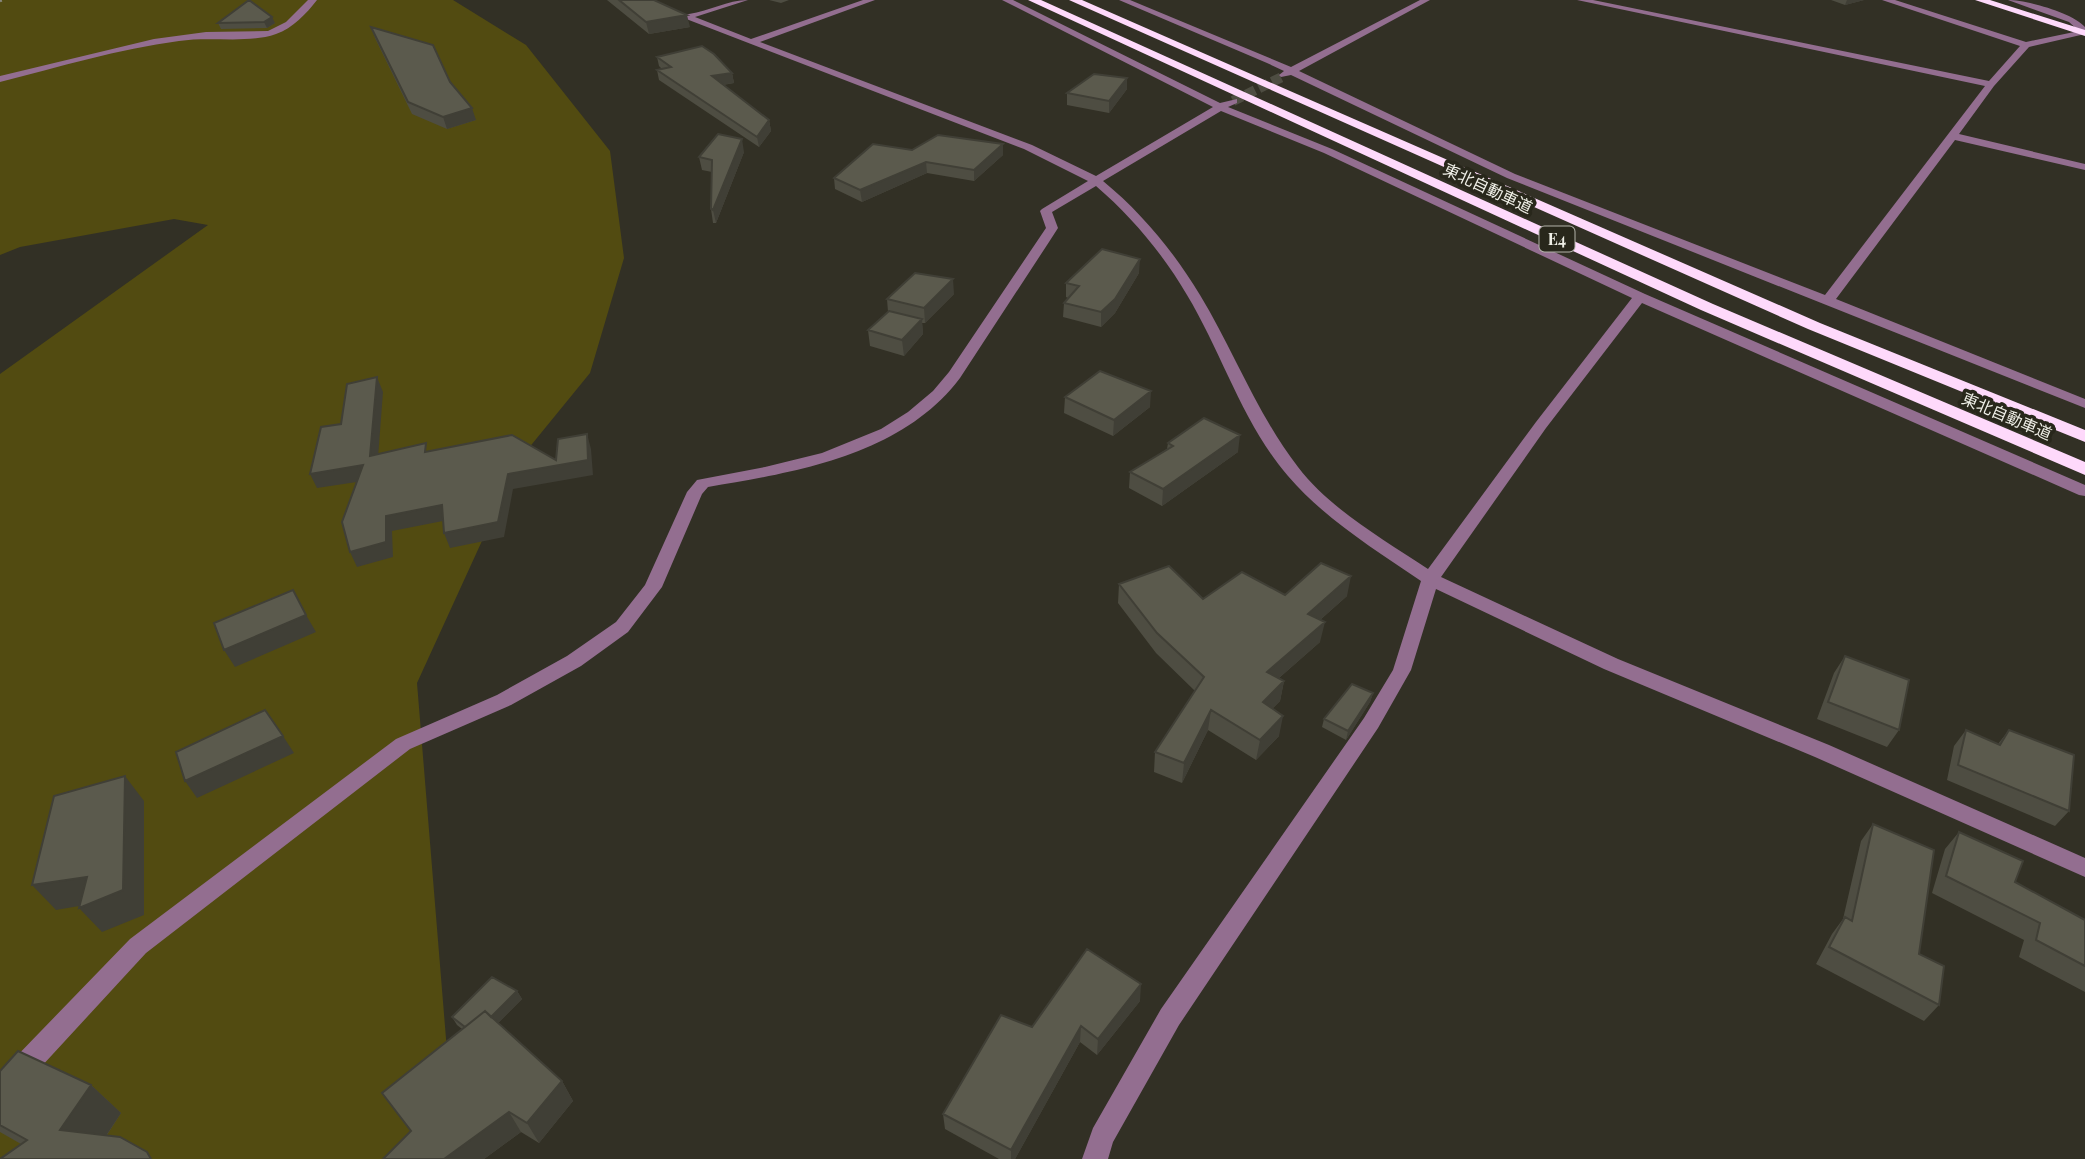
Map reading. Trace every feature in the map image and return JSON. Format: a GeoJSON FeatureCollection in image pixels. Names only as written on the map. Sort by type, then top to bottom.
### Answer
{"type":"FeatureCollection","features":[{"type":"Feature","properties":{"kind":"highway","name":"東北自動車道"},"geometry":{"type":"LineString","coordinates":[[1033,0],[1707,307],[2085,469]]}},
{"type":"Feature","properties":{"kind":"highway","name":"東北自動車道"},"geometry":{"type":"LineString","coordinates":[[1074,0],[1649,255],[2085,437]]}},
{"type":"Feature","properties":{"kind":"highway"},"geometry":{"type":"LineString","coordinates":[[1980,0],[2084,33]]}},
{"type":"Feature","properties":{"kind":"street"},"geometry":{"type":"LineString","coordinates":[[0,79],[81,56],[166,41],[207,35],[270,34],[287,26],[313,0]]}},
{"type":"Feature","properties":{"kind":"street"},"geometry":{"type":"LineString","coordinates":[[641,0],[1028,147],[1095,180],[1132,211],[1173,264],[1194,295],[1254,413],[1293,471],[1341,518],[1430,579],[1611,664],[1822,751],[2085,868]]}},
{"type":"Feature","properties":{"kind":"street"},"geometry":{"type":"LineString","coordinates":[[687,17],[744,0]]}},
{"type":"Feature","properties":{"kind":"street"},"geometry":{"type":"LineString","coordinates":[[754,41],[872,0]]}},
{"type":"Feature","properties":{"kind":"street"},"geometry":{"type":"LineString","coordinates":[[1006,0],[1220,107],[1328,150],[1640,297],[2085,491]]}},
{"type":"Feature","properties":{"kind":"street"},"geometry":{"type":"LineString","coordinates":[[1123,0],[1511,176],[2085,404]]}},
{"type":"Feature","properties":{"kind":"street"},"geometry":{"type":"LineString","coordinates":[[1286,74],[1426,0]]}},
{"type":"Feature","properties":{"kind":"street"},"geometry":{"type":"LineString","coordinates":[[1581,0],[1991,83]]}},
{"type":"Feature","properties":{"kind":"street"},"geometry":{"type":"LineString","coordinates":[[1886,0],[2025,45],[2084,33],[2079,24],[2071,20],[2012,0]]}},
{"type":"Feature","properties":{"kind":"street"},"geometry":{"type":"LineString","coordinates":[[1827,302],[1991,83],[2025,45]]}},
{"type":"Feature","properties":{"kind":"street"},"geometry":{"type":"LineString","coordinates":[[0,1104],[20,1070],[138,946],[403,744],[504,700],[575,661],[622,627],[653,587],[695,492],[703,483],[772,472],[849,450],[902,424],[939,394],[1052,228],[1046,211],[1233,101]]}},
{"type":"Feature","properties":{"kind":"street"},"geometry":{"type":"LineString","coordinates":[[1953,136],[2085,167]]}},
{"type":"Feature","properties":{"kind":"street"},"geometry":{"type":"LineString","coordinates":[[1095,1159],[1102,1137],[1170,1017],[1371,723],[1402,670],[1430,579],[1541,425],[1640,297]]}},
{"type":"Feature","properties":{"kind":"shaded area"},"geometry":{"type":"Polygon","coordinates":[[[0,0],[453,0],[526,45],[610,151],[624,258],[590,373],[519,460],[417,683],[452,1112],[461,1159],[0,1159],[0,374],[208,225],[174,219],[20,247],[0,255],[0,0]]]}},
{"type":"Feature","properties":{"kind":"building"},"geometry":{"type":"Polygon","coordinates":[[[249,0],[272,17],[264,22],[218,23],[249,0]]]}},
{"type":"Feature","properties":{"kind":"building"},"geometry":{"type":"Polygon","coordinates":[[[619,0],[654,0],[687,15],[646,22],[619,0]]]}},
{"type":"Feature","properties":{"kind":"building"},"geometry":{"type":"Polygon","coordinates":[[[371,27],[433,45],[450,82],[472,108],[443,117],[408,102],[371,27]]]}},
{"type":"Feature","properties":{"kind":"building"},"geometry":{"type":"Polygon","coordinates":[[[702,46],[732,73],[712,76],[769,120],[757,137],[657,70],[671,67],[657,57],[702,46]]]}},
{"type":"Feature","properties":{"kind":"building"},"geometry":{"type":"Polygon","coordinates":[[[1094,74],[1127,78],[1109,101],[1067,93],[1094,74]]]}},
{"type":"Feature","properties":{"kind":"building"},"geometry":{"type":"Polygon","coordinates":[[[718,134],[742,139],[713,210],[712,160],[699,157],[718,134]]]}},
{"type":"Feature","properties":{"kind":"building"},"geometry":{"type":"Polygon","coordinates":[[[938,135],[1003,144],[974,170],[926,162],[860,190],[834,178],[873,144],[912,150],[938,135]]]}},
{"type":"Feature","properties":{"kind":"building"},"geometry":{"type":"Polygon","coordinates":[[[1102,249],[1140,259],[1115,299],[1101,312],[1064,303],[1079,286],[1066,283],[1102,249]]]}},
{"type":"Feature","properties":{"kind":"building"},"geometry":{"type":"Polygon","coordinates":[[[915,273],[953,279],[924,308],[887,299],[915,273]]]}},
{"type":"Feature","properties":{"kind":"building"},"geometry":{"type":"Polygon","coordinates":[[[889,311],[922,319],[902,340],[868,330],[889,311]]]}},
{"type":"Feature","properties":{"kind":"building"},"geometry":{"type":"Polygon","coordinates":[[[1100,371],[1151,391],[1114,420],[1065,397],[1100,371]]]}},
{"type":"Feature","properties":{"kind":"building"},"geometry":{"type":"Polygon","coordinates":[[[377,377],[370,456],[426,443],[425,452],[512,435],[556,460],[558,439],[587,434],[588,460],[508,474],[498,522],[444,533],[442,505],[386,516],[386,542],[350,552],[342,522],[363,465],[310,474],[321,427],[341,424],[347,384],[377,377]]]}},
{"type":"Feature","properties":{"kind":"building"},"geometry":{"type":"Polygon","coordinates":[[[1204,418],[1240,435],[1163,489],[1130,472],[1173,446],[1168,443],[1204,418]]]}},
{"type":"Feature","properties":{"kind":"building"},"geometry":{"type":"Polygon","coordinates":[[[1321,563],[1351,576],[1308,614],[1325,622],[1267,672],[1284,681],[1263,702],[1283,716],[1260,740],[1211,710],[1184,763],[1155,752],[1204,677],[1157,633],[1119,584],[1169,566],[1203,599],[1242,572],[1285,595],[1321,563]]]}},
{"type":"Feature","properties":{"kind":"building"},"geometry":{"type":"Polygon","coordinates":[[[293,590],[306,615],[224,650],[214,623],[293,590]]]}},
{"type":"Feature","properties":{"kind":"building"},"geometry":{"type":"Polygon","coordinates":[[[1845,656],[1909,680],[1899,730],[1828,702],[1845,656]]]}},
{"type":"Feature","properties":{"kind":"building"},"geometry":{"type":"Polygon","coordinates":[[[1352,684],[1373,693],[1348,731],[1324,719],[1352,684]]]}},
{"type":"Feature","properties":{"kind":"building"},"geometry":{"type":"Polygon","coordinates":[[[265,710],[283,736],[185,781],[176,752],[265,710]]]}},
{"type":"Feature","properties":{"kind":"building"},"geometry":{"type":"Polygon","coordinates":[[[1966,730],[2000,745],[2009,730],[2074,755],[2069,811],[1958,765],[1966,730]]]}},
{"type":"Feature","properties":{"kind":"building"},"geometry":{"type":"Polygon","coordinates":[[[125,776],[123,890],[79,908],[87,877],[32,885],[54,796],[125,776]]]}},
{"type":"Feature","properties":{"kind":"building"},"geometry":{"type":"Polygon","coordinates":[[[1873,824],[1934,850],[1919,954],[1944,966],[1939,1005],[1829,947],[1845,917],[1852,921],[1873,824]]]}},
{"type":"Feature","properties":{"kind":"building"},"geometry":{"type":"Polygon","coordinates":[[[1959,832],[2023,861],[2015,882],[2085,920],[2085,966],[2036,940],[2040,923],[1946,876],[1959,832]]]}},
{"type":"Feature","properties":{"kind":"building"},"geometry":{"type":"Polygon","coordinates":[[[1087,949],[1141,984],[1098,1039],[1081,1026],[1011,1150],[943,1114],[1001,1015],[1032,1027],[1087,949]]]}},
{"type":"Feature","properties":{"kind":"building"},"geometry":{"type":"Polygon","coordinates":[[[492,977],[517,991],[491,1017],[485,1011],[465,1027],[452,1017],[492,977]]]}},
{"type":"Feature","properties":{"kind":"building"},"geometry":{"type":"Polygon","coordinates":[[[485,1011],[562,1081],[527,1123],[509,1112],[444,1159],[383,1159],[411,1131],[382,1093],[485,1011]]]}},
{"type":"Feature","properties":{"kind":"building"},"geometry":{"type":"Polygon","coordinates":[[[18,1051],[91,1085],[60,1130],[120,1137],[147,1152],[151,1159],[0,1159],[27,1140],[0,1125],[0,1071],[18,1051]]]}},
{"type":"Feature","properties":{"kind":"tunnel"},"geometry":{"type":"LineString","coordinates":[[1233,101],[1282,77]]}}]}
